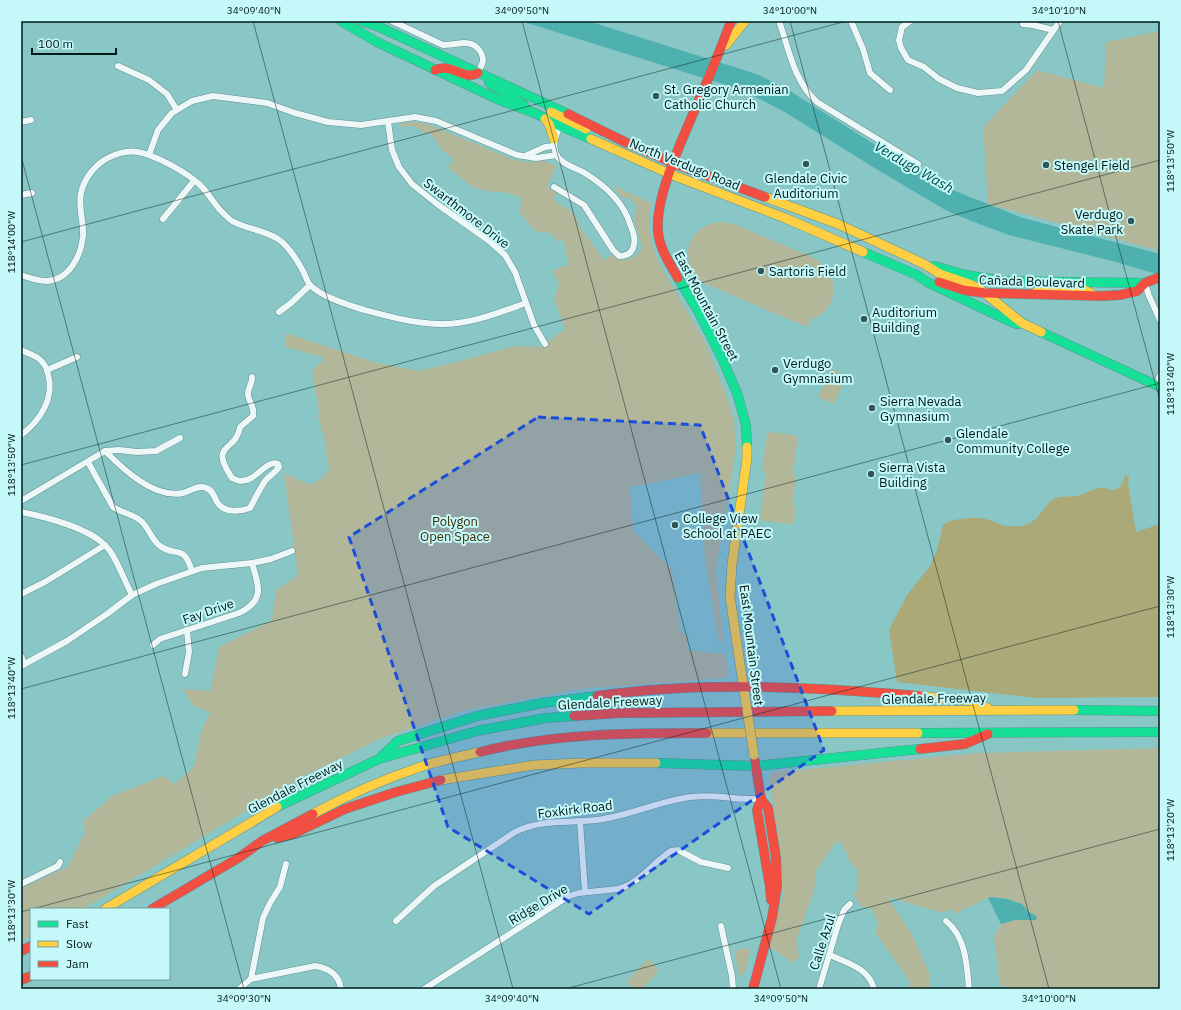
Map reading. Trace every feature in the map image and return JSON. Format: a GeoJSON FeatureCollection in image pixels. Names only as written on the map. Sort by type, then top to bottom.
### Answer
{"type":"FeatureCollection","features":[{"type":"Feature","properties":{"kind":"main road","name":"North Verdugo Road"},"geometry":{"type":"LineString","coordinates":[[341,21],[377,42],[497,99],[562,123],[670,174],[785,218],[917,275],[927,282],[1007,320],[1017,324],[1022,324]]}},
{"type":"Feature","properties":{"kind":"main road","name":"North Verdugo Road"},"geometry":{"type":"LineString","coordinates":[[361,21],[378,26],[673,163],[838,224],[924,264],[940,274],[972,285],[985,293],[1022,324],[1158,386]]}},
{"type":"Feature","properties":{"kind":"main road"},"geometry":{"type":"LineString","coordinates":[[369,21],[378,26]]}},
{"type":"Feature","properties":{"kind":"main road","name":"East Mountain Street"},"geometry":{"type":"LineString","coordinates":[[731,21],[673,163],[660,203],[658,230],[661,244],[670,267],[698,312],[721,356],[737,393],[746,426],[747,458],[732,564],[730,596],[761,800],[757,810],[770,887],[772,918],[753,989]]}},
{"type":"Feature","properties":{"kind":"main road"},"geometry":{"type":"LineString","coordinates":[[717,58],[730,38],[745,21]]}},
{"type":"Feature","properties":{"kind":"main road"},"geometry":{"type":"LineString","coordinates":[[435,70],[447,67],[468,77],[478,73],[482,80],[541,116],[549,124],[554,142]]}},
{"type":"Feature","properties":{"kind":"main road"},"geometry":{"type":"LineString","coordinates":[[525,94],[532,103],[562,123],[596,132],[602,130]]}},
{"type":"Feature","properties":{"kind":"main road"},"geometry":{"type":"LineString","coordinates":[[831,238],[838,224]]}},
{"type":"Feature","properties":{"kind":"main road","name":"Cañada Boulevard"},"geometry":{"type":"LineString","coordinates":[[924,264],[966,275],[989,279],[1063,284],[1145,283],[1158,278]]}},
{"type":"Feature","properties":{"kind":"main road","name":"Cañada Boulevard"},"geometry":{"type":"LineString","coordinates":[[917,275],[927,276],[963,290],[985,293],[1031,295],[1094,296],[1128,293],[1140,289],[1145,283]]}},
{"type":"Feature","properties":{"kind":"main road"},"geometry":{"type":"LineString","coordinates":[[1031,295],[1037,291],[1063,284],[1066,288],[1088,290],[1094,296]]}},
{"type":"Feature","properties":{"kind":"main road"},"geometry":{"type":"LineString","coordinates":[[379,759],[398,741],[477,716],[542,703],[625,692],[743,686],[850,690],[973,701],[993,710]]}},
{"type":"Feature","properties":{"kind":"main road","name":"Glendale Freeway"},"geometry":{"type":"LineString","coordinates":[[107,908],[285,803],[379,759],[477,731],[546,718],[622,712],[993,710],[1160,711]]}},
{"type":"Feature","properties":{"kind":"main road"},"geometry":{"type":"LineString","coordinates":[[262,842],[293,834],[345,809],[396,792],[435,781],[473,774],[534,765],[582,763],[655,763],[756,766],[965,744],[992,732]]}},
{"type":"Feature","properties":{"kind":"main road"},"geometry":{"type":"LineString","coordinates":[[154,908],[240,857],[262,842],[346,796],[392,777],[427,765],[490,748],[554,738],[644,733],[826,734],[1160,732]]}},
{"type":"Feature","properties":{"kind":"main road"},"geometry":{"type":"LineString","coordinates":[[21,951],[30,946]]}},
{"type":"Feature","properties":{"kind":"street"},"geometry":{"type":"LineString","coordinates":[[392,21],[443,45],[467,42],[474,44],[479,49],[483,62],[478,73]]}},
{"type":"Feature","properties":{"kind":"street"},"geometry":{"type":"LineString","coordinates":[[779,21],[797,74],[804,89],[810,96],[817,102],[918,164]]}},
{"type":"Feature","properties":{"kind":"street"},"geometry":{"type":"LineString","coordinates":[[852,21],[863,49],[870,73],[890,90]]}},
{"type":"Feature","properties":{"kind":"street"},"geometry":{"type":"LineString","coordinates":[[910,21],[902,27],[899,40],[901,48],[908,60],[924,67],[939,79],[957,88],[978,93],[1002,92],[1026,70],[1060,21]]}},
{"type":"Feature","properties":{"kind":"street"},"geometry":{"type":"LineString","coordinates":[[1023,24],[1053,30]]}},
{"type":"Feature","properties":{"kind":"street"},"geometry":{"type":"LineString","coordinates":[[118,66],[149,80],[167,94],[177,110]]}},
{"type":"Feature","properties":{"kind":"street"},"geometry":{"type":"LineString","coordinates":[[149,155],[158,130],[172,113],[192,101],[213,96],[267,103],[295,113],[328,122],[362,125],[415,117],[436,121],[516,155],[536,158],[557,155]]}},
{"type":"Feature","properties":{"kind":"street"},"geometry":{"type":"LineString","coordinates":[[21,122],[31,120]]}},
{"type":"Feature","properties":{"kind":"street","name":"Swarthmore Drive"},"geometry":{"type":"LineString","coordinates":[[388,122],[392,150],[399,167],[412,184],[437,204],[488,240],[505,255],[515,272],[534,325],[545,344]]}},
{"type":"Feature","properties":{"kind":"street"},"geometry":{"type":"LineString","coordinates":[[554,186],[584,205],[613,250],[619,256],[626,256],[632,252],[635,242],[629,220],[623,208],[605,187],[566,163],[557,155],[554,142],[562,123]]}},
{"type":"Feature","properties":{"kind":"street"},"geometry":{"type":"LineString","coordinates":[[524,156],[554,142]]}},
{"type":"Feature","properties":{"kind":"street"},"geometry":{"type":"LineString","coordinates":[[21,275],[34,280],[48,281],[60,277],[70,269],[79,255],[83,235],[80,209],[81,192],[87,178],[97,165],[108,158],[121,153],[136,152],[149,155],[176,169],[199,184],[232,221],[280,240],[290,251],[310,285],[324,294],[354,307],[397,319],[441,324],[492,315],[526,303]]}},
{"type":"Feature","properties":{"kind":"street"},"geometry":{"type":"LineString","coordinates":[[163,219],[194,181]]}},
{"type":"Feature","properties":{"kind":"street"},"geometry":{"type":"LineString","coordinates":[[21,195],[32,193]]}},
{"type":"Feature","properties":{"kind":"street"},"geometry":{"type":"LineString","coordinates":[[1145,283],[1160,320]]}},
{"type":"Feature","properties":{"kind":"street"},"geometry":{"type":"LineString","coordinates":[[278,312],[291,303],[310,285]]}},
{"type":"Feature","properties":{"kind":"street"},"geometry":{"type":"LineString","coordinates":[[21,350],[39,359],[47,370],[51,384],[47,403],[39,419],[21,436]]}},
{"type":"Feature","properties":{"kind":"street"},"geometry":{"type":"LineString","coordinates":[[47,370],[77,357]]}},
{"type":"Feature","properties":{"kind":"street"},"geometry":{"type":"LineString","coordinates":[[1158,386],[1160,375]]}},
{"type":"Feature","properties":{"kind":"street"},"geometry":{"type":"LineString","coordinates":[[105,451],[125,472],[145,485],[174,494],[183,493],[201,486],[208,488],[214,494],[218,504],[223,508],[234,511],[250,508],[266,480],[276,473],[279,467],[278,464],[274,462],[270,463],[259,474],[250,480],[241,481],[232,478],[222,458],[223,452],[239,434],[240,427],[254,416],[248,395],[253,380],[252,377]]}},
{"type":"Feature","properties":{"kind":"street"},"geometry":{"type":"LineString","coordinates":[[21,501],[105,451],[156,451],[180,438]]}},
{"type":"Feature","properties":{"kind":"street"},"geometry":{"type":"LineString","coordinates":[[88,462],[113,506],[119,512],[134,516],[141,521],[156,542],[162,547],[183,554],[187,558],[192,571]]}},
{"type":"Feature","properties":{"kind":"street"},"geometry":{"type":"LineString","coordinates":[[21,512],[47,518],[74,527],[91,535],[104,545],[112,556],[132,595]]}},
{"type":"Feature","properties":{"kind":"street"},"geometry":{"type":"LineString","coordinates":[[21,594],[45,582],[104,545]]}},
{"type":"Feature","properties":{"kind":"street"},"geometry":{"type":"LineString","coordinates":[[21,656],[22,664],[67,641],[132,595],[156,584],[202,568],[252,563],[271,559],[292,551]]}},
{"type":"Feature","properties":{"kind":"street","name":"Fay Drive"},"geometry":{"type":"LineString","coordinates":[[153,645],[160,639],[250,608],[255,601],[259,587],[252,563]]}},
{"type":"Feature","properties":{"kind":"street"},"geometry":{"type":"LineString","coordinates":[[185,674],[189,652],[187,630]]}},
{"type":"Feature","properties":{"kind":"street","name":"Foxkirk Road"},"geometry":{"type":"LineString","coordinates":[[396,921],[434,886],[516,832],[535,824],[580,821],[616,816],[693,796],[719,796],[761,800]]}},
{"type":"Feature","properties":{"kind":"street"},"geometry":{"type":"LineString","coordinates":[[580,821],[584,892]]}},
{"type":"Feature","properties":{"kind":"street","name":"Ridge Drive"},"geometry":{"type":"LineString","coordinates":[[424,989],[569,896],[584,892],[618,889],[637,879],[671,851],[678,850],[707,864],[728,868]]}},
{"type":"Feature","properties":{"kind":"street"},"geometry":{"type":"LineString","coordinates":[[21,884],[58,866],[60,862]]}},
{"type":"Feature","properties":{"kind":"street"},"geometry":{"type":"LineString","coordinates":[[251,979],[263,918],[280,887],[286,864]]}},
{"type":"Feature","properties":{"kind":"street","name":"Calle Azul"},"geometry":{"type":"LineString","coordinates":[[819,989],[838,925],[844,910],[850,904]]}},
{"type":"Feature","properties":{"kind":"street"},"geometry":{"type":"LineString","coordinates":[[946,921],[952,926],[963,950],[968,969],[969,989]]}},
{"type":"Feature","properties":{"kind":"street"},"geometry":{"type":"LineString","coordinates":[[721,926],[732,976],[732,989]]}},
{"type":"Feature","properties":{"kind":"street"},"geometry":{"type":"LineString","coordinates":[[830,956],[857,967],[869,979],[874,989]]}},
{"type":"Feature","properties":{"kind":"street"},"geometry":{"type":"LineString","coordinates":[[239,989],[251,979],[315,966],[322,967],[333,973],[339,981],[341,989]]}},
{"type":"Feature","properties":{"kind":"highlighted area"},"geometry":{"type":"Polygon","coordinates":[[[538,417],[700,425],[824,750],[589,914],[448,827],[349,537],[538,417]]]}},
{"type":"Feature","properties":{"kind":"green space"},"geometry":{"type":"Polygon","coordinates":[[[1160,31],[1160,251],[988,204],[983,127],[1037,70],[1104,88],[1106,42],[1160,31]]]}},
{"type":"Feature","properties":{"kind":"green space","name":"Polygon Open Space"},"geometry":{"type":"Polygon","coordinates":[[[412,122],[424,123],[514,160],[529,162],[544,161],[557,166],[547,186],[557,193],[553,200],[572,212],[579,222],[578,225],[604,260],[612,255],[623,261],[636,256],[642,247],[634,218],[637,207],[631,198],[621,197],[612,185],[651,203],[650,234],[659,263],[705,342],[727,397],[734,419],[736,449],[716,570],[723,640],[719,643],[705,559],[700,473],[630,487],[633,531],[672,570],[680,630],[689,638],[686,650],[725,654],[728,674],[725,678],[580,689],[463,711],[382,738],[306,775],[85,908],[30,908],[30,936],[21,941],[21,888],[68,867],[85,832],[83,821],[112,796],[163,776],[175,784],[194,767],[200,735],[210,712],[192,705],[183,689],[210,691],[219,647],[272,620],[276,590],[298,576],[284,473],[310,485],[322,478],[329,468],[324,438],[318,417],[319,409],[312,371],[325,358],[286,347],[285,333],[377,363],[419,371],[515,346],[540,347],[565,329],[554,298],[559,285],[552,271],[569,264],[563,239],[558,242],[550,233],[535,231],[519,212],[522,199],[517,196],[478,189],[464,180],[448,167],[454,160],[441,149],[430,132],[426,134],[420,129],[411,126],[400,127],[399,124],[412,122]]]}},
{"type":"Feature","properties":{"kind":"green space"},"geometry":{"type":"Polygon","coordinates":[[[722,222],[734,224],[812,257],[822,263],[833,280],[834,290],[828,308],[820,315],[810,320],[807,327],[703,283],[695,274],[690,264],[688,255],[689,245],[693,236],[700,229],[710,224],[722,222]]]}},
{"type":"Feature","properties":{"kind":"green space"},"geometry":{"type":"Polygon","coordinates":[[[831,369],[846,376],[834,404],[818,397],[831,369]]]}},
{"type":"Feature","properties":{"kind":"green space"},"geometry":{"type":"Polygon","coordinates":[[[771,432],[798,436],[793,474],[796,478],[795,489],[793,491],[795,509],[794,522],[791,524],[762,521],[760,518],[766,473],[762,469],[767,434],[771,432]]]}},
{"type":"Feature","properties":{"kind":"green space"},"geometry":{"type":"Polygon","coordinates":[[[1160,748],[1160,989],[1011,989],[1000,985],[994,937],[1001,924],[1015,920],[1036,920],[1035,915],[1029,912],[1022,904],[1007,899],[991,897],[955,914],[951,909],[942,913],[888,897],[914,938],[930,975],[930,989],[910,989],[910,982],[875,932],[878,924],[872,909],[860,906],[854,895],[858,888],[857,868],[852,866],[841,842],[835,843],[816,871],[814,891],[796,941],[799,957],[794,963],[769,947],[783,895],[777,831],[769,776],[772,772],[977,753],[1160,748]]]}},
{"type":"Feature","properties":{"kind":"green space"},"geometry":{"type":"Polygon","coordinates":[[[750,948],[746,969],[740,978],[734,950],[750,948]]]}},
{"type":"Feature","properties":{"kind":"green space"},"geometry":{"type":"Polygon","coordinates":[[[649,960],[658,969],[658,972],[642,989],[634,989],[628,984],[628,980],[646,961],[649,960]]]}},
{"type":"Feature","properties":{"kind":"shaded area"},"geometry":{"type":"Polygon","coordinates":[[[1125,475],[1129,476],[1128,483],[1136,532],[1160,524],[1160,697],[1035,698],[897,682],[889,630],[907,595],[930,566],[937,550],[943,525],[957,519],[975,518],[981,518],[1006,526],[1020,526],[1029,524],[1053,499],[1059,497],[1077,496],[1098,488],[1115,490],[1121,485],[1125,475]]]}},
{"type":"Feature","properties":{"kind":"water"},"geometry":{"type":"Polygon","coordinates":[[[521,21],[588,21],[761,76],[790,91],[885,151],[955,191],[1023,218],[1160,254],[1160,275],[1116,262],[1009,235],[979,224],[947,211],[783,111],[742,90],[521,21]]]}},
{"type":"Feature","properties":{"kind":"water"},"geometry":{"type":"Polygon","coordinates":[[[988,898],[1007,899],[1022,904],[1037,918],[1036,920],[1015,920],[1001,924],[988,898]]]}},
{"type":"Feature","properties":{"kind":"traffic: fast"},"geometry":{"type":"LineString","coordinates":[[341,21],[377,42],[497,99],[537,114],[560,126],[591,139]]}},
{"type":"Feature","properties":{"kind":"traffic: fast"},"geometry":{"type":"LineString","coordinates":[[361,21],[377,26],[568,114]]}},
{"type":"Feature","properties":{"kind":"traffic: fast"},"geometry":{"type":"LineString","coordinates":[[489,83],[524,105]]}},
{"type":"Feature","properties":{"kind":"traffic: fast"},"geometry":{"type":"LineString","coordinates":[[863,252],[917,275],[927,282],[1007,320],[1017,324],[1022,323]]}},
{"type":"Feature","properties":{"kind":"traffic: fast"},"geometry":{"type":"LineString","coordinates":[[934,266],[966,275],[1003,281],[1145,283]]}},
{"type":"Feature","properties":{"kind":"traffic: fast"},"geometry":{"type":"LineString","coordinates":[[678,278],[698,311],[721,356],[737,393],[746,425],[747,447]]}},
{"type":"Feature","properties":{"kind":"traffic: fast"},"geometry":{"type":"LineString","coordinates":[[1041,332],[1160,387]]}},
{"type":"Feature","properties":{"kind":"traffic: fast"},"geometry":{"type":"LineString","coordinates":[[381,757],[398,741],[477,716],[542,703],[597,696]]}},
{"type":"Feature","properties":{"kind":"traffic: fast"},"geometry":{"type":"LineString","coordinates":[[1074,710],[1160,711]]}},
{"type":"Feature","properties":{"kind":"traffic: fast"},"geometry":{"type":"LineString","coordinates":[[277,807],[379,759],[477,731],[546,718],[574,716]]}},
{"type":"Feature","properties":{"kind":"traffic: fast"},"geometry":{"type":"LineString","coordinates":[[918,733],[1160,732]]}},
{"type":"Feature","properties":{"kind":"traffic: fast"},"geometry":{"type":"LineString","coordinates":[[656,763],[756,766],[920,749]]}},
{"type":"Feature","properties":{"kind":"traffic: slow"},"geometry":{"type":"LineString","coordinates":[[726,45],[745,21]]}},
{"type":"Feature","properties":{"kind":"traffic: slow"},"geometry":{"type":"LineString","coordinates":[[551,112],[586,129]]}},
{"type":"Feature","properties":{"kind":"traffic: slow"},"geometry":{"type":"LineString","coordinates":[[545,119],[549,124],[554,139]]}},
{"type":"Feature","properties":{"kind":"traffic: slow"},"geometry":{"type":"LineString","coordinates":[[591,139],[670,174],[785,218],[863,252]]}},
{"type":"Feature","properties":{"kind":"traffic: slow"},"geometry":{"type":"LineString","coordinates":[[765,197],[838,224],[924,264],[940,274],[972,285],[981,290],[1022,323],[1041,332]]}},
{"type":"Feature","properties":{"kind":"traffic: slow"},"geometry":{"type":"LineString","coordinates":[[1036,292],[1063,286],[1071,289],[1083,290],[1094,296]]}},
{"type":"Feature","properties":{"kind":"traffic: slow"},"geometry":{"type":"LineString","coordinates":[[747,447],[747,458],[732,564],[730,597],[747,710]]}},
{"type":"Feature","properties":{"kind":"traffic: slow"},"geometry":{"type":"LineString","coordinates":[[919,696],[973,701],[988,708]]}},
{"type":"Feature","properties":{"kind":"traffic: slow"},"geometry":{"type":"LineString","coordinates":[[747,710],[754,755]]}},
{"type":"Feature","properties":{"kind":"traffic: slow"},"geometry":{"type":"LineString","coordinates":[[832,711],[1074,710]]}},
{"type":"Feature","properties":{"kind":"traffic: slow"},"geometry":{"type":"LineString","coordinates":[[707,733],[918,733]]}},
{"type":"Feature","properties":{"kind":"traffic: slow"},"geometry":{"type":"LineString","coordinates":[[313,814],[354,793],[397,775],[426,765],[480,752]]}},
{"type":"Feature","properties":{"kind":"traffic: slow"},"geometry":{"type":"LineString","coordinates":[[441,780],[534,765],[582,763],[656,763]]}},
{"type":"Feature","properties":{"kind":"traffic: slow"},"geometry":{"type":"LineString","coordinates":[[107,908],[277,807]]}},
{"type":"Feature","properties":{"kind":"traffic: jam"},"geometry":{"type":"LineString","coordinates":[[678,278],[660,244],[658,217],[661,202],[670,169],[731,21]]}},
{"type":"Feature","properties":{"kind":"traffic: jam"},"geometry":{"type":"LineString","coordinates":[[435,70],[442,68],[467,75],[478,73]]}},
{"type":"Feature","properties":{"kind":"traffic: jam"},"geometry":{"type":"LineString","coordinates":[[568,114],[625,142],[673,163],[765,197]]}},
{"type":"Feature","properties":{"kind":"traffic: jam"},"geometry":{"type":"LineString","coordinates":[[939,282],[963,290],[985,293],[1101,296],[1120,295],[1137,291],[1145,283],[1160,277]]}},
{"type":"Feature","properties":{"kind":"traffic: jam"},"geometry":{"type":"LineString","coordinates":[[597,696],[677,688],[718,687],[798,688],[919,696]]}},
{"type":"Feature","properties":{"kind":"traffic: jam"},"geometry":{"type":"LineString","coordinates":[[574,716],[622,713],[832,711]]}},
{"type":"Feature","properties":{"kind":"traffic: jam"},"geometry":{"type":"LineString","coordinates":[[480,752],[536,741],[593,735],[707,733]]}},
{"type":"Feature","properties":{"kind":"traffic: jam"},"geometry":{"type":"LineString","coordinates":[[920,749],[965,744],[988,734]]}},
{"type":"Feature","properties":{"kind":"traffic: jam"},"geometry":{"type":"LineString","coordinates":[[755,761],[761,799],[757,810],[771,900]]}},
{"type":"Feature","properties":{"kind":"traffic: jam"},"geometry":{"type":"LineString","coordinates":[[277,838],[293,834],[345,809],[396,792],[441,780]]}},
{"type":"Feature","properties":{"kind":"traffic: jam"},"geometry":{"type":"LineString","coordinates":[[753,989],[772,918],[777,887],[776,858],[768,808],[761,799]]}},
{"type":"Feature","properties":{"kind":"traffic: jam"},"geometry":{"type":"LineString","coordinates":[[154,908],[240,857],[262,841],[313,814]]}},
{"type":"Feature","properties":{"kind":"traffic: jam"},"geometry":{"type":"LineString","coordinates":[[21,951],[30,946]]}},
{"type":"Feature","properties":{"kind":"traffic: jam"},"geometry":{"type":"LineString","coordinates":[[21,980],[30,976]]}},
{"type":"Feature","properties":{"kind":"place","name":"St. Gregory Armenian Catholic Church"},"geometry":{"type":"Point","coordinates":[656,96]}},
{"type":"Feature","properties":{"kind":"place","name":"Glendale Civic Auditorium"},"geometry":{"type":"Point","coordinates":[806,164]}},
{"type":"Feature","properties":{"kind":"place","name":"Stengel Field"},"geometry":{"type":"Point","coordinates":[1046,165]}},
{"type":"Feature","properties":{"kind":"place","name":"Verdugo Skate Park"},"geometry":{"type":"Point","coordinates":[1131,221]}},
{"type":"Feature","properties":{"kind":"place","name":"Sartoris Field"},"geometry":{"type":"Point","coordinates":[761,271]}},
{"type":"Feature","properties":{"kind":"place","name":"Auditorium Building"},"geometry":{"type":"Point","coordinates":[864,319]}},
{"type":"Feature","properties":{"kind":"place","name":"Verdugo Gymnasium"},"geometry":{"type":"Point","coordinates":[775,370]}},
{"type":"Feature","properties":{"kind":"place","name":"Sierra Nevada Gymnasium"},"geometry":{"type":"Point","coordinates":[872,408]}},
{"type":"Feature","properties":{"kind":"place","name":"Glendale Community College"},"geometry":{"type":"Point","coordinates":[948,440]}},
{"type":"Feature","properties":{"kind":"place","name":"Sierra Vista Building"},"geometry":{"type":"Point","coordinates":[871,474]}},
{"type":"Feature","properties":{"kind":"place","name":"College View School at PAEC"},"geometry":{"type":"Point","coordinates":[675,525]}},
{"type":"Feature","properties":{"kind":"water label","name":"Verdugo Wash"},"geometry":{"type":"Point","coordinates":[914,167]}}]}
